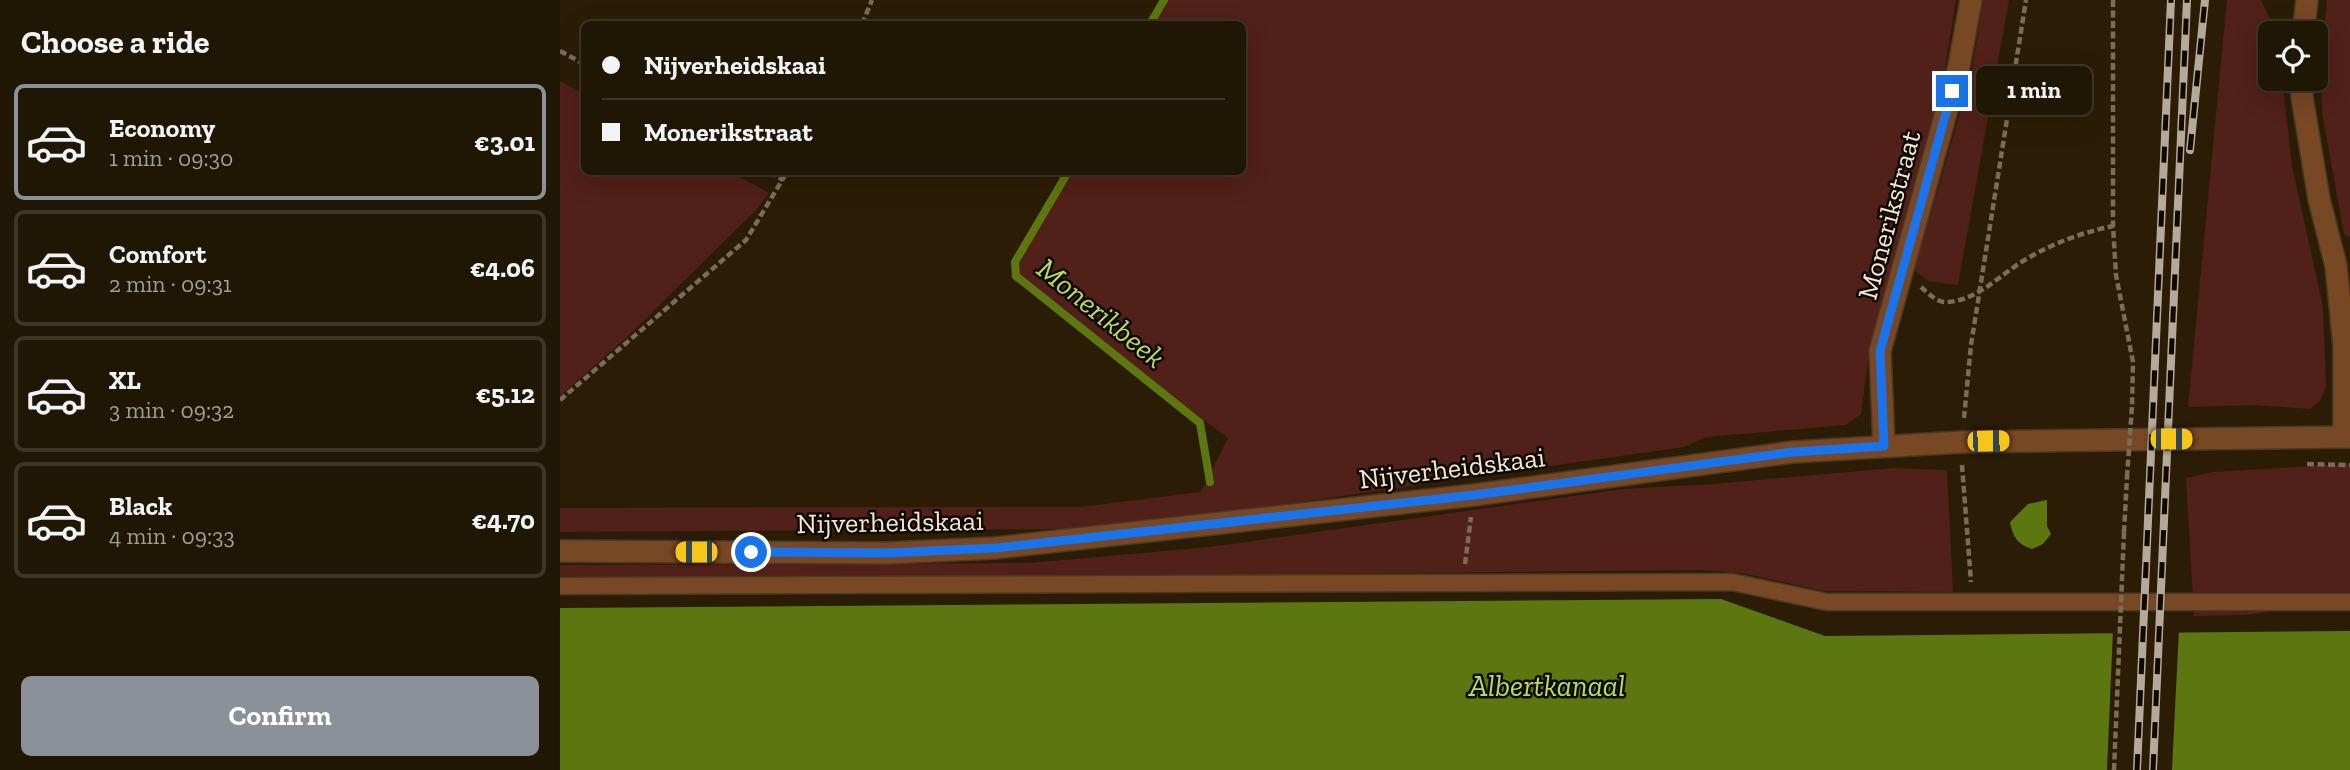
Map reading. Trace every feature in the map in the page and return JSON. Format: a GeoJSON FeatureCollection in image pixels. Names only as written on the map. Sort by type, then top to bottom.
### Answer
{"type":"FeatureCollection","features":[{"type":"Feature","properties":{"kind":"street","name":"Monerikstraat"},"geometry":{"type":"LineString","coordinates":[[1884,446],[1880,351],[1959,66],[1970,0]]}},
{"type":"Feature","properties":{"kind":"street"},"geometry":{"type":"LineString","coordinates":[[2304,21],[2306,0]]}},
{"type":"Feature","properties":{"kind":"street"},"geometry":{"type":"LineString","coordinates":[[2302,91],[2319,199],[2343,265],[2347,437]]}},
{"type":"Feature","properties":{"kind":"street","name":"Nijverheidskaai"},"geometry":{"type":"LineString","coordinates":[[560,551],[887,553],[995,548],[1474,495],[1793,452],[1962,442],[2347,437]]}},
{"type":"Feature","properties":{"kind":"lane"},"geometry":{"type":"LineString","coordinates":[[560,586],[1732,582],[1827,602],[2350,602]]}},
{"type":"Feature","properties":{"kind":"path"},"geometry":{"type":"LineString","coordinates":[[863,21],[872,0]]}},
{"type":"Feature","properties":{"kind":"path"},"geometry":{"type":"LineString","coordinates":[[1973,601],[1962,442],[1980,292],[2026,0]]}},
{"type":"Feature","properties":{"kind":"path"},"geometry":{"type":"LineString","coordinates":[[2113,0],[2113,226],[2116,275],[2133,362],[2114,770]]}},
{"type":"Feature","properties":{"kind":"path"},"geometry":{"type":"LineString","coordinates":[[560,51],[581,62]]}},
{"type":"Feature","properties":{"kind":"path"},"geometry":{"type":"LineString","coordinates":[[776,175],[783,180]]}},
{"type":"Feature","properties":{"kind":"path"},"geometry":{"type":"LineString","coordinates":[[560,400],[746,240],[786,175]]}},
{"type":"Feature","properties":{"kind":"path"},"geometry":{"type":"LineString","coordinates":[[1903,270],[1933,298],[1945,303],[1980,292],[2023,261],[2071,236],[2113,226]]}},
{"type":"Feature","properties":{"kind":"path"},"geometry":{"type":"LineString","coordinates":[[1463,582],[1474,495]]}},
{"type":"Feature","properties":{"kind":"shaded area"},"geometry":{"type":"Polygon","coordinates":[[[1163,0],[1956,0],[1943,81],[1869,355],[1861,414],[1846,425],[1706,437],[1684,447],[1173,520],[1070,529],[560,532],[560,508],[1081,507],[1201,492],[1228,438],[1010,277],[1070,175],[1246,175],[1246,21],[1153,21],[1163,0]]]}},
{"type":"Feature","properties":{"kind":"shaded area"},"geometry":{"type":"Polygon","coordinates":[[[1983,0],[2009,0],[1958,285],[1928,281],[1914,270],[1971,76],[1983,0]]]}},
{"type":"Feature","properties":{"kind":"shaded area"},"geometry":{"type":"Polygon","coordinates":[[[2227,0],[2261,0],[2271,21],[2258,21],[2258,91],[2283,91],[2292,166],[2323,307],[2326,386],[2320,401],[2310,409],[2253,405],[2188,407],[2227,0]]]}},
{"type":"Feature","properties":{"kind":"shaded area"},"geometry":{"type":"Polygon","coordinates":[[[2327,0],[2350,0],[2350,237],[2344,234],[2322,113],[2322,91],[2328,91],[2328,21],[2325,21],[2327,0]]]}},
{"type":"Feature","properties":{"kind":"shaded area"},"geometry":{"type":"Polygon","coordinates":[[[560,81],[581,92],[581,175],[736,175],[769,193],[756,210],[627,337],[560,396],[560,81]]]}},
{"type":"Feature","properties":{"kind":"shaded area"},"geometry":{"type":"Polygon","coordinates":[[[2350,464],[2350,602],[2244,615],[2194,616],[2186,478],[2213,472],[2350,464]]]}},
{"type":"Feature","properties":{"kind":"shaded area"},"geometry":{"type":"Polygon","coordinates":[[[1894,468],[1947,470],[1953,592],[1824,591],[1742,573],[1702,570],[907,578],[560,578],[560,565],[1030,563],[1210,547],[1623,489],[1894,468]]]}},
{"type":"Feature","properties":{"kind":"water"},"geometry":{"type":"Polygon","coordinates":[[[2047,500],[2047,526],[2051,534],[2043,544],[2032,549],[2016,539],[2010,522],[2028,504],[2047,500]]]}},
{"type":"Feature","properties":{"kind":"water","name":"Albertkanaal"},"geometry":{"type":"Polygon","coordinates":[[[1721,599],[1825,636],[2350,631],[2350,770],[560,770],[560,608],[1721,599]]]}},
{"type":"Feature","properties":{"kind":"pier"},"geometry":{"type":"Polygon","coordinates":[[[2179,629],[2172,770],[2107,770],[2113,630],[2179,629]]]}},
{"type":"Feature","properties":{"kind":"waterway","name":"Monerikbeek"},"geometry":{"type":"LineString","coordinates":[[1152,21],[1164,0]]}},
{"type":"Feature","properties":{"kind":"waterway","name":"Monerikbeek"},"geometry":{"type":"LineString","coordinates":[[1066,175],[1015,262],[1016,276],[1200,423],[1210,482]]}},
{"type":"Feature","properties":{"kind":"railway"},"geometry":{"type":"LineString","coordinates":[[2137,770],[2171,0]]}},
{"type":"Feature","properties":{"kind":"railway"},"geometry":{"type":"LineString","coordinates":[[2153,770],[2187,0]]}},
{"type":"Feature","properties":{"kind":"railway"},"geometry":{"type":"LineString","coordinates":[[2190,150],[2205,0]]}},
{"type":"Feature","properties":{"kind":"route"},"geometry":{"type":"LineString","coordinates":[[751,552],[887,553],[995,548],[1474,495],[1793,452],[1884,446],[1880,351],[1952,91]]}}]}
